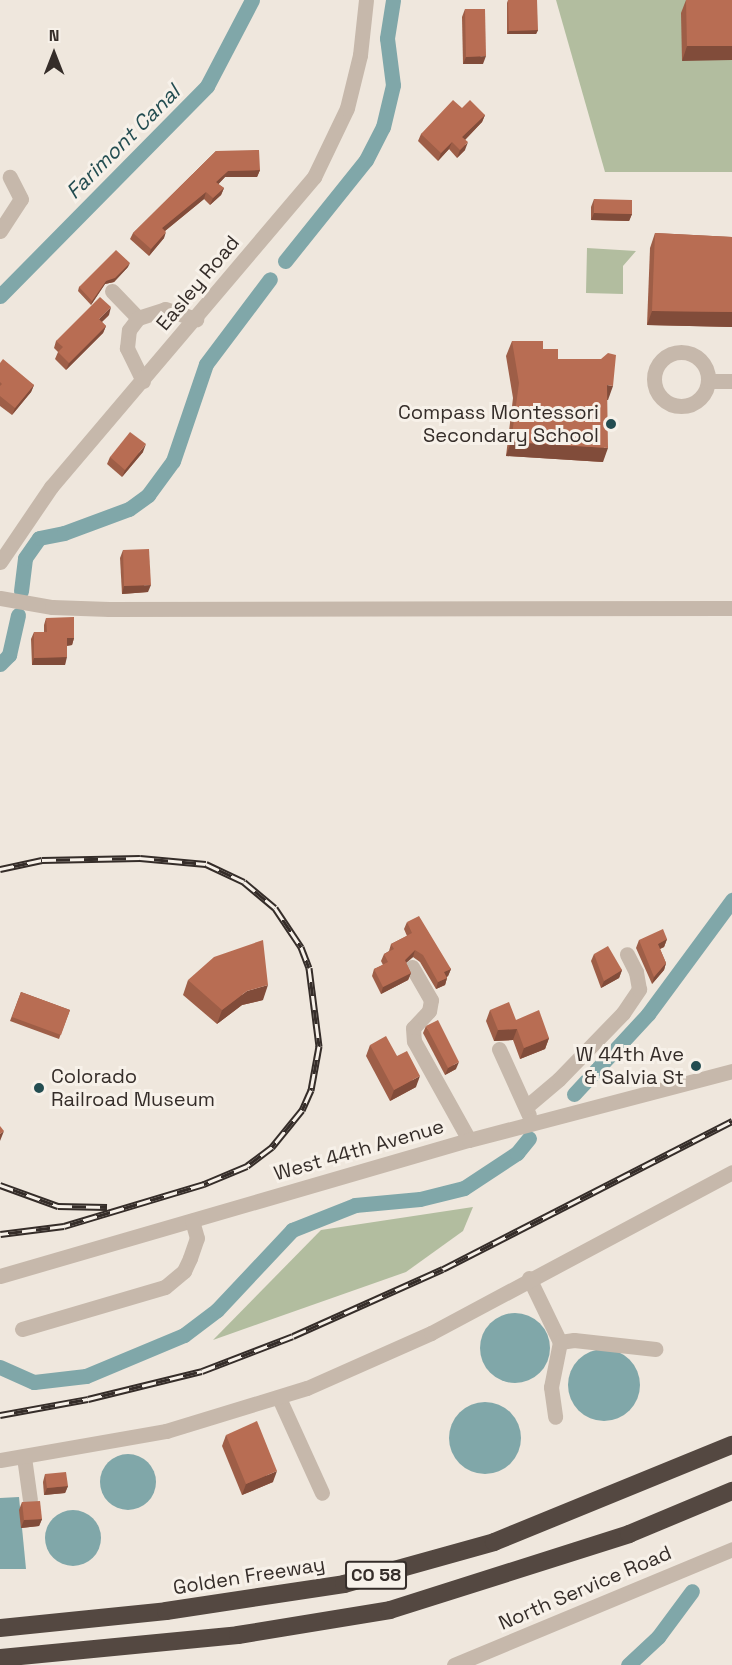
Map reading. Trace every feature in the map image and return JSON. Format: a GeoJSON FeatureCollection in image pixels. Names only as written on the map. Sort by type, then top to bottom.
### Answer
{"type":"FeatureCollection","features":[{"type":"Feature","properties":{"kind":"highway","name":"Golden Freeway"},"geometry":{"type":"LineString","coordinates":[[0,1628],[166,1611],[344,1584],[494,1542],[732,1445]]}},
{"type":"Feature","properties":{"kind":"highway","name":"CO 58"},"geometry":{"type":"LineString","coordinates":[[0,1658],[238,1635],[390,1610],[629,1534],[732,1491]]}},
{"type":"Feature","properties":{"kind":"street","name":"Easley Road"},"geometry":{"type":"LineString","coordinates":[[0,562],[51,487],[196,319],[314,177],[347,108],[360,55],[366,0]]}},
{"type":"Feature","properties":{"kind":"street"},"geometry":{"type":"LineString","coordinates":[[0,231],[21,199],[10,177]]}},
{"type":"Feature","properties":{"kind":"street"},"geometry":{"type":"LineString","coordinates":[[112,291],[138,318]]}},
{"type":"Feature","properties":{"kind":"street"},"geometry":{"type":"LineString","coordinates":[[143,381],[127,348],[129,330],[138,318],[165,309],[178,310],[196,319]]}},
{"type":"Feature","properties":{"kind":"street"},"geometry":{"type":"LineString","coordinates":[[709,381],[732,381]]}},
{"type":"Feature","properties":{"kind":"street"},"geometry":{"type":"LineString","coordinates":[[0,598],[51,607],[109,609],[732,608]]}},
{"type":"Feature","properties":{"kind":"street"},"geometry":{"type":"LineString","coordinates":[[526,1107],[559,1079],[622,1013],[639,989],[636,972],[627,954]]}},
{"type":"Feature","properties":{"kind":"street"},"geometry":{"type":"LineString","coordinates":[[412,967],[431,1000],[429,1011],[413,1028],[414,1041],[469,1140]]}},
{"type":"Feature","properties":{"kind":"street"},"geometry":{"type":"LineString","coordinates":[[499,1049],[534,1123]]}},
{"type":"Feature","properties":{"kind":"street","name":"West 44th Avenue"},"geometry":{"type":"LineString","coordinates":[[0,1276],[469,1140],[732,1071]]}},
{"type":"Feature","properties":{"kind":"street"},"geometry":{"type":"LineString","coordinates":[[0,1460],[166,1431],[279,1398],[384,1355],[732,1172]]}},
{"type":"Feature","properties":{"kind":"street"},"geometry":{"type":"LineString","coordinates":[[22,1329],[165,1287],[184,1271],[190,1258],[197,1238],[192,1221]]}},
{"type":"Feature","properties":{"kind":"street"},"geometry":{"type":"LineString","coordinates":[[529,1278],[560,1342],[551,1387],[555,1417]]}},
{"type":"Feature","properties":{"kind":"street"},"geometry":{"type":"LineString","coordinates":[[560,1342],[574,1340],[656,1349]]}},
{"type":"Feature","properties":{"kind":"street"},"geometry":{"type":"LineString","coordinates":[[279,1398],[322,1494]]}},
{"type":"Feature","properties":{"kind":"street"},"geometry":{"type":"LineString","coordinates":[[24,1457],[30,1500]]}},
{"type":"Feature","properties":{"kind":"street","name":"North Service Road"},"geometry":{"type":"LineString","coordinates":[[454,1665],[732,1549]]}},
{"type":"Feature","properties":{"kind":"green space"},"geometry":{"type":"Polygon","coordinates":[[[556,0],[732,0],[732,172],[605,172],[556,0]]]}},
{"type":"Feature","properties":{"kind":"green space"},"geometry":{"type":"Polygon","coordinates":[[[587,248],[636,251],[623,266],[623,294],[586,293],[587,248]]]}},
{"type":"Feature","properties":{"kind":"green space"},"geometry":{"type":"Polygon","coordinates":[[[473,1207],[463,1231],[406,1272],[213,1340],[321,1230],[473,1207]]]}},
{"type":"Feature","properties":{"kind":"water"},"geometry":{"type":"Polygon","coordinates":[[[508,1313],[522,1313],[535,1319],[544,1328],[550,1341],[548,1361],[540,1373],[522,1383],[508,1383],[495,1377],[486,1368],[480,1355],[480,1341],[486,1328],[495,1319],[508,1313]]]}},
{"type":"Feature","properties":{"kind":"water"},"geometry":{"type":"Polygon","coordinates":[[[604,1349],[624,1355],[634,1365],[640,1385],[634,1405],[624,1415],[604,1421],[584,1415],[574,1405],[568,1385],[574,1365],[584,1355],[604,1349]]]}},
{"type":"Feature","properties":{"kind":"water"},"geometry":{"type":"Polygon","coordinates":[[[485,1402],[505,1408],[515,1418],[521,1438],[515,1458],[505,1468],[485,1474],[465,1468],[455,1458],[449,1438],[455,1418],[465,1408],[485,1402]]]}},
{"type":"Feature","properties":{"kind":"water"},"geometry":{"type":"Polygon","coordinates":[[[128,1454],[139,1456],[148,1462],[154,1471],[156,1482],[154,1493],[148,1502],[139,1508],[128,1510],[117,1508],[108,1502],[102,1493],[100,1482],[102,1471],[108,1462],[117,1456],[128,1454]]]}},
{"type":"Feature","properties":{"kind":"water"},"geometry":{"type":"Polygon","coordinates":[[[19,1497],[26,1569],[0,1569],[0,1498],[19,1497]]]}},
{"type":"Feature","properties":{"kind":"water"},"geometry":{"type":"Polygon","coordinates":[[[73,1510],[84,1512],[93,1518],[99,1527],[101,1538],[99,1549],[93,1558],[84,1564],[73,1566],[62,1564],[53,1558],[47,1549],[45,1538],[47,1527],[53,1518],[62,1512],[73,1510]]]}},
{"type":"Feature","properties":{"kind":"building"},"geometry":{"type":"Polygon","coordinates":[[[508,0],[537,0],[538,30],[509,31],[508,0]]]}},
{"type":"Feature","properties":{"kind":"building"},"geometry":{"type":"Polygon","coordinates":[[[686,0],[732,0],[732,46],[687,46],[686,0]]]}},
{"type":"Feature","properties":{"kind":"building"},"geometry":{"type":"Polygon","coordinates":[[[465,9],[485,9],[486,56],[466,57],[465,9]]]}},
{"type":"Feature","properties":{"kind":"building"},"geometry":{"type":"Polygon","coordinates":[[[453,100],[462,108],[470,100],[485,115],[462,137],[468,142],[460,150],[452,142],[441,153],[421,134],[453,100]]]}},
{"type":"Feature","properties":{"kind":"building"},"geometry":{"type":"Polygon","coordinates":[[[259,150],[260,170],[228,171],[216,182],[224,188],[213,198],[206,192],[162,228],[166,232],[151,249],[133,233],[216,151],[259,150]]]}},
{"type":"Feature","properties":{"kind":"building"},"geometry":{"type":"Polygon","coordinates":[[[594,199],[632,200],[632,214],[594,213],[594,199]]]}},
{"type":"Feature","properties":{"kind":"building"},"geometry":{"type":"Polygon","coordinates":[[[655,233],[732,237],[732,312],[652,311],[655,233]]]}},
{"type":"Feature","properties":{"kind":"building"},"geometry":{"type":"Polygon","coordinates":[[[116,250],[130,263],[115,278],[106,281],[92,301],[79,287],[116,250]]]}},
{"type":"Feature","properties":{"kind":"building"},"geometry":{"type":"Polygon","coordinates":[[[100,297],[111,307],[99,319],[106,326],[69,363],[58,352],[63,347],[56,341],[100,297]]]}},
{"type":"Feature","properties":{"kind":"building"},"geometry":{"type":"Polygon","coordinates":[[[512,341],[543,341],[543,349],[558,349],[558,359],[601,359],[608,353],[616,355],[613,386],[607,385],[608,448],[511,442],[519,383],[512,341]]]}},
{"type":"Feature","properties":{"kind":"building"},"geometry":{"type":"Polygon","coordinates":[[[3,359],[34,385],[15,408],[0,396],[2,384],[0,382],[0,363],[3,359]]]}},
{"type":"Feature","properties":{"kind":"building"},"geometry":{"type":"Polygon","coordinates":[[[130,432],[146,444],[125,470],[110,457],[130,432]]]}},
{"type":"Feature","properties":{"kind":"building"},"geometry":{"type":"Polygon","coordinates":[[[149,549],[151,585],[124,586],[123,550],[149,549]]]}},
{"type":"Feature","properties":{"kind":"building"},"geometry":{"type":"Polygon","coordinates":[[[74,617],[74,638],[67,638],[67,657],[34,658],[34,632],[47,632],[46,618],[74,617]]]}},
{"type":"Feature","properties":{"kind":"building"},"geometry":{"type":"Polygon","coordinates":[[[419,916],[451,969],[444,972],[447,978],[438,982],[423,955],[415,950],[405,960],[411,973],[383,987],[374,969],[388,962],[384,954],[394,949],[391,944],[412,933],[407,922],[419,916]]]}},
{"type":"Feature","properties":{"kind":"building"},"geometry":{"type":"Polygon","coordinates":[[[663,929],[667,939],[658,944],[666,963],[654,977],[639,940],[663,929]]]}},
{"type":"Feature","properties":{"kind":"building"},"geometry":{"type":"Polygon","coordinates":[[[263,940],[268,985],[247,991],[222,1010],[188,980],[214,957],[263,940]]]}},
{"type":"Feature","properties":{"kind":"building"},"geometry":{"type":"Polygon","coordinates":[[[608,946],[622,970],[604,981],[594,954],[608,946]]]}},
{"type":"Feature","properties":{"kind":"building"},"geometry":{"type":"Polygon","coordinates":[[[21,992],[70,1010],[61,1035],[12,1017],[21,992]]]}},
{"type":"Feature","properties":{"kind":"building"},"geometry":{"type":"Polygon","coordinates":[[[509,1002],[516,1020],[539,1010],[549,1038],[524,1048],[517,1029],[498,1030],[490,1010],[509,1002]]]}},
{"type":"Feature","properties":{"kind":"building"},"geometry":{"type":"Polygon","coordinates":[[[438,1020],[459,1062],[448,1068],[426,1026],[438,1020]]]}},
{"type":"Feature","properties":{"kind":"building"},"geometry":{"type":"Polygon","coordinates":[[[386,1036],[397,1056],[407,1051],[420,1076],[394,1090],[370,1045],[386,1036]]]}},
{"type":"Feature","properties":{"kind":"building"},"geometry":{"type":"Polygon","coordinates":[[[257,1421],[277,1471],[246,1484],[226,1435],[257,1421]]]}},
{"type":"Feature","properties":{"kind":"building"},"geometry":{"type":"Polygon","coordinates":[[[66,1472],[68,1486],[47,1488],[45,1474],[66,1472]]]}},
{"type":"Feature","properties":{"kind":"building"},"geometry":{"type":"Polygon","coordinates":[[[40,1501],[42,1519],[24,1520],[22,1502],[40,1501]]]}},
{"type":"Feature","properties":{"kind":"waterway","name":"Farimont Canal"},"geometry":{"type":"LineString","coordinates":[[0,296],[207,86],[252,0]]}},
{"type":"Feature","properties":{"kind":"waterway"},"geometry":{"type":"LineString","coordinates":[[285,261],[366,160],[383,127],[393,85],[387,38],[393,0]]}},
{"type":"Feature","properties":{"kind":"waterway"},"geometry":{"type":"LineString","coordinates":[[21,591],[25,558],[39,538],[64,533],[129,509],[148,495],[173,461],[206,364],[270,279]]}},
{"type":"Feature","properties":{"kind":"waterway"},"geometry":{"type":"LineString","coordinates":[[0,664],[9,655],[18,615]]}},
{"type":"Feature","properties":{"kind":"waterway"},"geometry":{"type":"LineString","coordinates":[[574,1094],[648,1014],[732,900]]}},
{"type":"Feature","properties":{"kind":"waterway"},"geometry":{"type":"LineString","coordinates":[[0,1367],[34,1382],[86,1376],[184,1335],[217,1310],[292,1230],[355,1205],[420,1199],[464,1188],[517,1153],[529,1138]]}},
{"type":"Feature","properties":{"kind":"waterway"},"geometry":{"type":"LineString","coordinates":[[628,1665],[658,1637],[692,1591]]}},
{"type":"Feature","properties":{"kind":"railway"},"geometry":{"type":"LineString","coordinates":[[0,869],[42,860],[140,858],[206,864],[244,882],[275,908],[301,947],[309,968],[319,1046],[311,1090],[302,1110],[272,1147],[247,1166],[204,1184],[64,1226],[0,1234]]}},
{"type":"Feature","properties":{"kind":"railway"},"geometry":{"type":"LineString","coordinates":[[0,1415],[88,1399],[202,1371],[293,1336],[443,1269],[732,1121]]}},
{"type":"Feature","properties":{"kind":"railway"},"geometry":{"type":"LineString","coordinates":[[0,1185],[58,1206],[107,1207]]}},
{"type":"Feature","properties":{"kind":"place","name":"Compass Montessori Secondary School"},"geometry":{"type":"Point","coordinates":[611,424]}},
{"type":"Feature","properties":{"kind":"place","name":"W 44th Ave & Salvia St"},"geometry":{"type":"Point","coordinates":[696,1066]}},
{"type":"Feature","properties":{"kind":"place","name":"Colorado Railroad Museum"},"geometry":{"type":"Point","coordinates":[39,1088]}}]}
